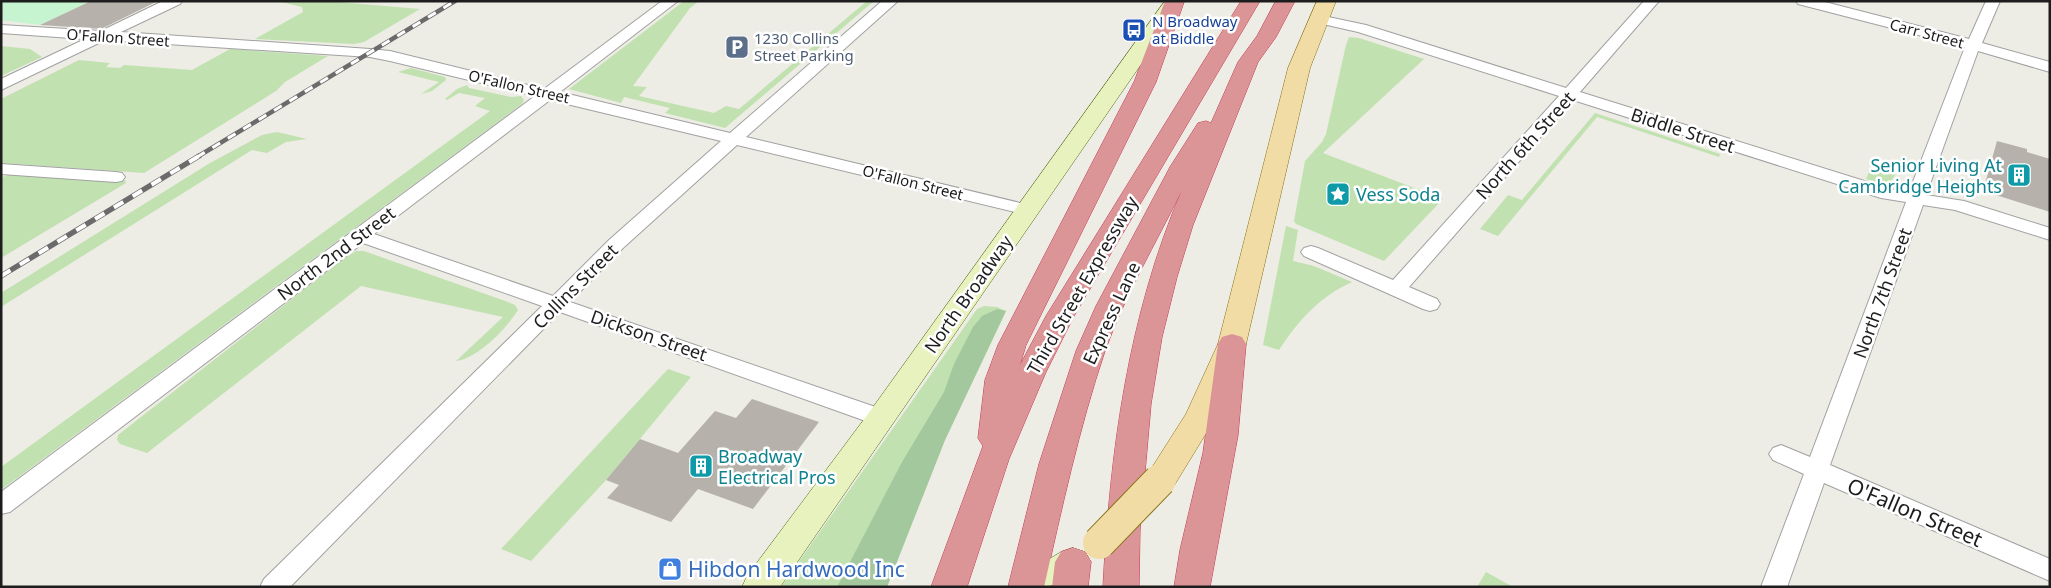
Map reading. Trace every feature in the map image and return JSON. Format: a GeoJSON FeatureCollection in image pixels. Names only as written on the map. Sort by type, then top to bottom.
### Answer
{"type":"FeatureCollection","features":[{"type":"Feature","properties":{"kind":"highway","name":"Third Street Expressway"},"geometry":{"type":"LineString","coordinates":[[948,587],[992,459],[1031,372],[1060,316],[1252,1]]}},
{"type":"Feature","properties":{"kind":"highway"},"geometry":{"type":"LineString","coordinates":[[1121,587],[1128,468],[1136,404],[1148,338],[1163,277],[1180,225],[1257,49],[1286,1]]}},
{"type":"Feature","properties":{"kind":"highway"},"geometry":{"type":"LineString","coordinates":[[992,459],[995,411],[1000,380],[1012,345],[1144,82],[1175,2]]}},
{"type":"Feature","properties":{"kind":"highway","name":"Express Lane"},"geometry":{"type":"LineString","coordinates":[[1058,574],[1055,464],[1091,351],[1110,306],[1182,167],[1257,49]]}},
{"type":"Feature","properties":{"kind":"highway"},"geometry":{"type":"LineString","coordinates":[[1192,587],[1202,531],[1213,488],[1229,385],[1232,344]]}},
{"type":"Feature","properties":{"kind":"main road","name":"North Broadway"},"geometry":{"type":"LineString","coordinates":[[760,587],[882,418],[1175,2]]}},
{"type":"Feature","properties":{"kind":"main road"},"geometry":{"type":"LineString","coordinates":[[1058,574],[1160,480],[1200,417],[1232,344],[1299,68],[1323,10]]}},
{"type":"Feature","properties":{"kind":"street"},"geometry":{"type":"LineString","coordinates":[[1,85],[175,1]]}},
{"type":"Feature","properties":{"kind":"street","name":"North 2nd Street"},"geometry":{"type":"LineString","coordinates":[[1,505],[671,1]]}},
{"type":"Feature","properties":{"kind":"street","name":"Collins Street"},"geometry":{"type":"LineString","coordinates":[[274,587],[630,231],[891,1]]}},
{"type":"Feature","properties":{"kind":"street","name":"North 6th Street"},"geometry":{"type":"LineString","coordinates":[[1396,289],[1652,1]]}},
{"type":"Feature","properties":{"kind":"street","name":"Carr Street"},"geometry":{"type":"LineString","coordinates":[[1803,1],[2050,66]]}},
{"type":"Feature","properties":{"kind":"street","name":"North 7th Street"},"geometry":{"type":"LineString","coordinates":[[1774,587],[1973,46],[1993,1]]}},
{"type":"Feature","properties":{"kind":"street","name":"Biddle Street"},"geometry":{"type":"LineString","coordinates":[[1323,10],[1361,28],[1887,194],[1958,205],[2050,234]]}},
{"type":"Feature","properties":{"kind":"street","name":"O'Fallon Street"},"geometry":{"type":"LineString","coordinates":[[1,29],[370,53],[549,93],[1027,210]]}},
{"type":"Feature","properties":{"kind":"street"},"geometry":{"type":"LineString","coordinates":[[1,169],[116,177]]}},
{"type":"Feature","properties":{"kind":"street","name":"Dickson Street"},"geometry":{"type":"LineString","coordinates":[[359,235],[558,303],[882,418]]}},
{"type":"Feature","properties":{"kind":"street"},"geometry":{"type":"LineString","coordinates":[[1311,252],[1430,304]]}},
{"type":"Feature","properties":{"kind":"street","name":"O'Fallon Street"},"geometry":{"type":"LineString","coordinates":[[1781,454],[2050,570]]}},
{"type":"Feature","properties":{"kind":"green space"},"geometry":{"type":"Polygon","coordinates":[[[1,1],[91,1],[40,25],[1,20],[1,1]]]}},
{"type":"Feature","properties":{"kind":"green space"},"geometry":{"type":"Polygon","coordinates":[[[277,1],[326,1],[420,9],[364,42],[354,44],[255,39],[303,12],[302,7],[277,1]]]}},
{"type":"Feature","properties":{"kind":"green space"},"geometry":{"type":"Polygon","coordinates":[[[684,1],[699,1],[690,8],[633,86],[647,87],[639,96],[714,113],[726,106],[739,109],[867,1],[874,1],[725,128],[665,113],[670,108],[624,97],[621,103],[569,89],[684,1]]]}},
{"type":"Feature","properties":{"kind":"green space"},"geometry":{"type":"Polygon","coordinates":[[[1349,37],[1359,38],[1424,59],[1323,153],[1443,199],[1384,261],[1296,224],[1294,221],[1305,161],[1322,142],[1326,134],[1349,37]]]}},
{"type":"Feature","properties":{"kind":"green space"},"geometry":{"type":"Polygon","coordinates":[[[1,46],[30,49],[42,57],[1,76],[1,46]]]}},
{"type":"Feature","properties":{"kind":"green space"},"geometry":{"type":"Polygon","coordinates":[[[230,49],[328,56],[285,82],[276,91],[144,173],[1,163],[1,99],[79,60],[110,63],[106,67],[120,68],[124,65],[192,70],[230,49]]]}},
{"type":"Feature","properties":{"kind":"green space"},"geometry":{"type":"Polygon","coordinates":[[[411,68],[445,77],[446,80],[432,91],[421,94],[439,82],[398,72],[411,68]]]}},
{"type":"Feature","properties":{"kind":"green space"},"geometry":{"type":"Polygon","coordinates":[[[467,85],[469,88],[511,97],[521,96],[524,100],[522,104],[1,490],[1,467],[490,111],[475,106],[485,98],[459,93],[447,100],[445,99],[457,89],[467,85]]]}},
{"type":"Feature","properties":{"kind":"green space"},"geometry":{"type":"Polygon","coordinates":[[[1595,113],[1720,154],[1719,157],[1597,117],[1498,236],[1480,229],[1508,195],[1522,200],[1595,113]]]}},
{"type":"Feature","properties":{"kind":"green space"},"geometry":{"type":"Polygon","coordinates":[[[277,132],[307,139],[286,142],[267,153],[252,150],[1,307],[1,293],[210,163],[262,135],[277,132]]]}},
{"type":"Feature","properties":{"kind":"green space"},"geometry":{"type":"Polygon","coordinates":[[[1872,165],[1897,172],[1889,184],[1884,185],[1866,179],[1872,165]]]}},
{"type":"Feature","properties":{"kind":"green space"},"geometry":{"type":"Polygon","coordinates":[[[13,174],[125,180],[126,183],[1,258],[1,177],[13,174]]]}},
{"type":"Feature","properties":{"kind":"green space"},"geometry":{"type":"Polygon","coordinates":[[[1286,226],[1298,230],[1293,261],[1314,266],[1352,282],[1329,295],[1311,310],[1279,350],[1263,345],[1286,226]]]}},
{"type":"Feature","properties":{"kind":"green space"},"geometry":{"type":"Polygon","coordinates":[[[356,251],[364,251],[508,302],[515,305],[518,310],[491,342],[464,359],[456,361],[503,317],[361,286],[147,453],[120,444],[117,440],[118,435],[343,259],[356,251]]]}},
{"type":"Feature","properties":{"kind":"green space"},"geometry":{"type":"Polygon","coordinates":[[[984,306],[997,307],[1006,311],[945,440],[887,587],[781,587],[977,309],[984,306]]]}},
{"type":"Feature","properties":{"kind":"green space"},"geometry":{"type":"Polygon","coordinates":[[[997,309],[1006,311],[945,440],[887,587],[837,587],[902,462],[944,392],[954,364],[973,327],[982,316],[997,309]]]}},
{"type":"Feature","properties":{"kind":"green space"},"geometry":{"type":"Polygon","coordinates":[[[668,369],[691,377],[606,480],[531,561],[501,549],[668,369]]]}},
{"type":"Feature","properties":{"kind":"green space"},"geometry":{"type":"Polygon","coordinates":[[[1486,572],[1513,587],[1477,587],[1486,572]]]}},
{"type":"Feature","properties":{"kind":"building"},"geometry":{"type":"Polygon","coordinates":[[[91,1],[158,1],[101,29],[40,25],[91,1]]]}},
{"type":"Feature","properties":{"kind":"building","name":"Senior Living At Cambridge Heights"},"geometry":{"type":"Polygon","coordinates":[[[1997,141],[2027,149],[2027,152],[2050,159],[2050,212],[1983,191],[1997,141]]]}},
{"type":"Feature","properties":{"kind":"building","name":"Broadway Electrical Pros"},"geometry":{"type":"Polygon","coordinates":[[[752,399],[819,422],[753,509],[698,489],[671,522],[607,498],[619,485],[606,480],[640,439],[678,453],[715,411],[736,418],[752,399]]]}},
{"type":"Feature","properties":{"kind":"railway"},"geometry":{"type":"LineString","coordinates":[[197,157],[455,1]]}},
{"type":"Feature","properties":{"kind":"railway"},"geometry":{"type":"LineString","coordinates":[[1,276],[199,156]]}},
{"type":"Feature","properties":{"kind":"place","name":"N Broadway at Biddle"},"geometry":{"type":"Point","coordinates":[1134,30]}},
{"type":"Feature","properties":{"kind":"place","name":"1230 Collins Street Parking"},"geometry":{"type":"Point","coordinates":[737,47]}},
{"type":"Feature","properties":{"kind":"place","name":"Senior Living At Cambridge Heights"},"geometry":{"type":"Point","coordinates":[2019,175]}},
{"type":"Feature","properties":{"kind":"place","name":"Vess Soda"},"geometry":{"type":"Point","coordinates":[1338,194]}},
{"type":"Feature","properties":{"kind":"place","name":"Broadway Electrical Pros"},"geometry":{"type":"Point","coordinates":[701,466]}},
{"type":"Feature","properties":{"kind":"place","name":"Hibdon Hardwood Inc"},"geometry":{"type":"Point","coordinates":[670,569]}}]}
